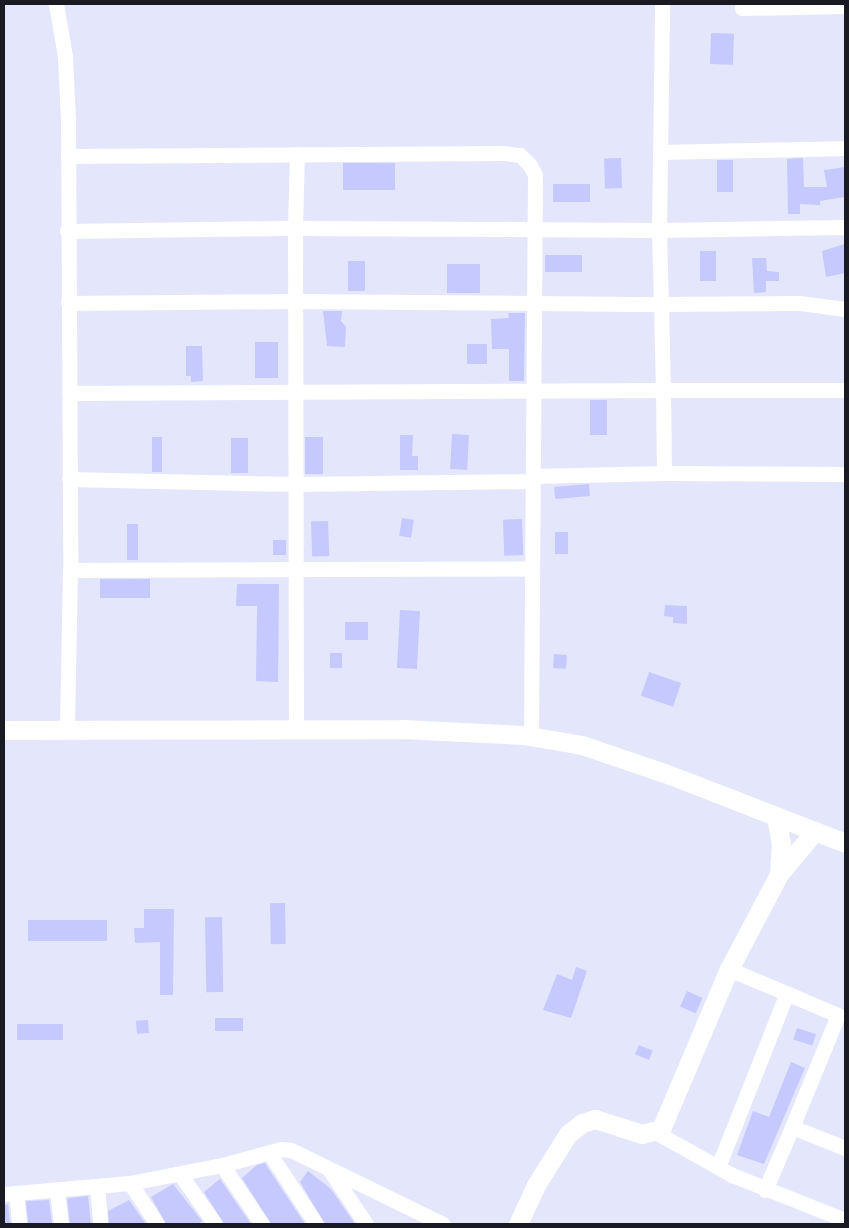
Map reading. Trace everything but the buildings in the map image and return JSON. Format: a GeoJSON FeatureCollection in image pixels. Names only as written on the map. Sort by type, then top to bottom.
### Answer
{"type":"FeatureCollection","features":[{"type":"Feature","properties":{"kind":"main road"},"geometry":{"type":"LineString","coordinates":[[4,730],[459,730],[531,736],[582,745],[845,843]]}},
{"type":"Feature","properties":{"kind":"main road"},"geometry":{"type":"LineString","coordinates":[[776,816],[781,843],[779,874]]}},
{"type":"Feature","properties":{"kind":"main road"},"geometry":{"type":"LineString","coordinates":[[518,1224],[536,1185],[568,1134],[582,1123],[595,1119],[642,1134],[657,1133],[729,969],[779,874],[815,831]]}},
{"type":"Feature","properties":{"kind":"street"},"geometry":{"type":"LineString","coordinates":[[56,4],[66,56],[68,156],[70,570],[66,731]]}},
{"type":"Feature","properties":{"kind":"street"},"geometry":{"type":"LineString","coordinates":[[662,4],[659,230],[664,473]]}},
{"type":"Feature","properties":{"kind":"street"},"geometry":{"type":"LineString","coordinates":[[742,8],[845,6]]}},
{"type":"Feature","properties":{"kind":"street"},"geometry":{"type":"LineString","coordinates":[[660,152],[845,148]]}},
{"type":"Feature","properties":{"kind":"street"},"geometry":{"type":"LineString","coordinates":[[296,731],[294,391],[297,154]]}},
{"type":"Feature","properties":{"kind":"street"},"geometry":{"type":"LineString","coordinates":[[68,156],[520,155],[535,175],[531,736]]}},
{"type":"Feature","properties":{"kind":"street"},"geometry":{"type":"LineString","coordinates":[[67,231],[295,228],[659,230],[845,227]]}},
{"type":"Feature","properties":{"kind":"street"},"geometry":{"type":"LineString","coordinates":[[68,303],[295,301],[533,306],[800,303],[845,309]]}},
{"type":"Feature","properties":{"kind":"street"},"geometry":{"type":"LineString","coordinates":[[70,393],[845,390]]}},
{"type":"Feature","properties":{"kind":"street"},"geometry":{"type":"LineString","coordinates":[[69,479],[294,484],[664,473],[845,474]]}},
{"type":"Feature","properties":{"kind":"street"},"geometry":{"type":"LineString","coordinates":[[70,570],[532,568]]}},
{"type":"Feature","properties":{"kind":"street"},"geometry":{"type":"LineString","coordinates":[[729,969],[838,1015],[765,1190]]}},
{"type":"Feature","properties":{"kind":"street"},"geometry":{"type":"LineString","coordinates":[[718,1166],[787,993]]}},
{"type":"Feature","properties":{"kind":"street"},"geometry":{"type":"LineString","coordinates":[[792,1127],[845,1148]]}},
{"type":"Feature","properties":{"kind":"street"},"geometry":{"type":"LineString","coordinates":[[657,1133],[765,1190],[845,1220]]}},
{"type":"Feature","properties":{"kind":"street"},"geometry":{"type":"LineString","coordinates":[[19,1224],[10,1193],[130,1183],[222,1165],[270,1154],[281,1149],[291,1150],[443,1224]]}},
{"type":"Feature","properties":{"kind":"street"},"geometry":{"type":"LineString","coordinates":[[270,1154],[316,1224]]}},
{"type":"Feature","properties":{"kind":"street"},"geometry":{"type":"LineString","coordinates":[[222,1165],[262,1224]]}},
{"type":"Feature","properties":{"kind":"street"},"geometry":{"type":"LineString","coordinates":[[329,1168],[366,1224]]}},
{"type":"Feature","properties":{"kind":"street"},"geometry":{"type":"LineString","coordinates":[[180,1174],[215,1224]]}},
{"type":"Feature","properties":{"kind":"street"},"geometry":{"type":"LineString","coordinates":[[130,1183],[157,1224]]}},
{"type":"Feature","properties":{"kind":"street"},"geometry":{"type":"LineString","coordinates":[[97,1186],[100,1224]]}},
{"type":"Feature","properties":{"kind":"street"},"geometry":{"type":"LineString","coordinates":[[57,1190],[61,1224]]}}]}
